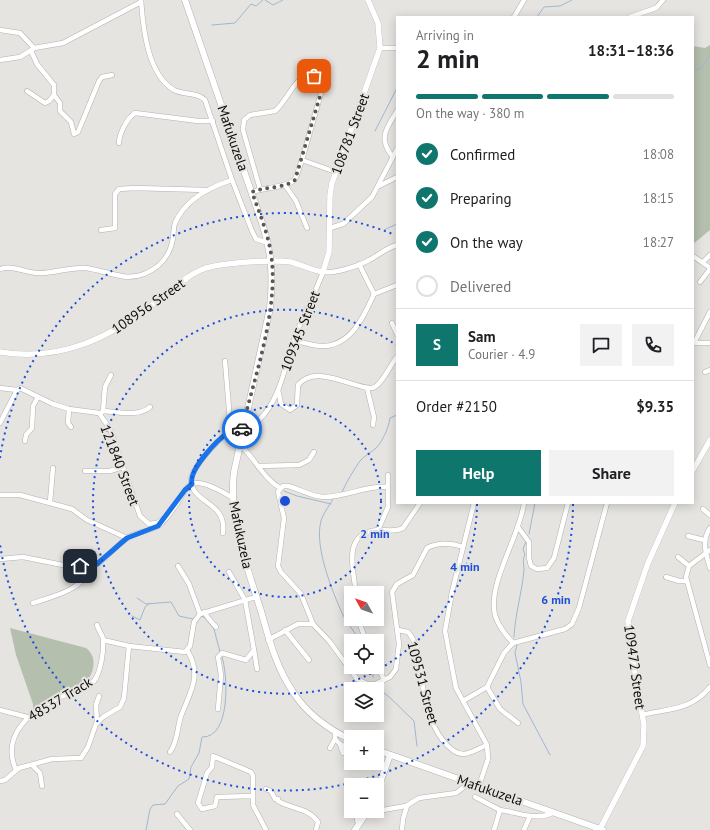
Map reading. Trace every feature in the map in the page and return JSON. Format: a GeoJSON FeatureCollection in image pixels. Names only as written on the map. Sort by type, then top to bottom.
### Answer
{"type":"FeatureCollection","features":[{"type":"Feature","properties":{"kind":"main road","name":"Mafukuzela"},"geometry":{"type":"LineString","coordinates":[[186,0],[252,192],[268,243],[272,262],[270,308],[239,444],[233,483],[233,498],[237,526],[268,640],[284,678],[293,692],[312,714],[335,735],[344,738]]}},
{"type":"Feature","properties":{"kind":"main road","name":"Mafukuzela"},"geometry":{"type":"LineString","coordinates":[[384,753],[601,829]]}},
{"type":"Feature","properties":{"kind":"main road"},"geometry":{"type":"LineString","coordinates":[[382,778],[390,755]]}},
{"type":"Feature","properties":{"kind":"main road"},"geometry":{"type":"LineString","coordinates":[[355,830],[364,818]]}},
{"type":"Feature","properties":{"kind":"street","name":"108781 Street"},"geometry":{"type":"LineString","coordinates":[[323,272],[329,252],[330,196],[336,172],[380,48],[378,23],[368,0]]}},
{"type":"Feature","properties":{"kind":"street"},"geometry":{"type":"LineString","coordinates":[[515,16],[524,0]]}},
{"type":"Feature","properties":{"kind":"street"},"geometry":{"type":"LineString","coordinates":[[633,16],[656,8],[663,0]]}},
{"type":"Feature","properties":{"kind":"street"},"geometry":{"type":"LineString","coordinates":[[0,60],[14,58],[33,49],[63,43],[141,1],[147,46],[161,76],[169,86],[178,92],[203,98],[213,121],[232,180],[255,236],[259,240],[268,243]]}},
{"type":"Feature","properties":{"kind":"street"},"geometry":{"type":"LineString","coordinates":[[0,30],[20,33],[33,49],[37,64],[54,85],[54,95],[60,104],[60,111],[71,122],[76,134],[99,81],[102,77],[112,75]]}},
{"type":"Feature","properties":{"kind":"street"},"geometry":{"type":"LineString","coordinates":[[380,48],[396,48]]}},
{"type":"Feature","properties":{"kind":"street"},"geometry":{"type":"LineString","coordinates":[[252,192],[260,189],[285,185],[295,180],[321,93],[318,81],[311,74],[303,77],[275,111],[250,115],[244,120],[243,130],[260,189]]}},
{"type":"Feature","properties":{"kind":"street"},"geometry":{"type":"LineString","coordinates":[[27,91],[45,103],[54,95]]}},
{"type":"Feature","properties":{"kind":"street"},"geometry":{"type":"LineString","coordinates":[[119,143],[119,138],[126,123],[135,113],[198,121],[213,121]]}},
{"type":"Feature","properties":{"kind":"street"},"geometry":{"type":"LineString","coordinates":[[392,156],[385,148],[384,138],[396,113]]}},
{"type":"Feature","properties":{"kind":"street"},"geometry":{"type":"LineString","coordinates":[[330,228],[339,226],[372,197],[396,150]]}},
{"type":"Feature","properties":{"kind":"street"},"geometry":{"type":"LineString","coordinates":[[302,160],[336,172]]}},
{"type":"Feature","properties":{"kind":"street"},"geometry":{"type":"LineString","coordinates":[[379,186],[396,178]]}},
{"type":"Feature","properties":{"kind":"street"},"geometry":{"type":"LineString","coordinates":[[0,269],[11,268],[43,273],[79,268],[128,277],[144,274],[154,269],[166,259],[171,248],[177,220],[191,202],[208,190],[232,180]]}},
{"type":"Feature","properties":{"kind":"street"},"geometry":{"type":"LineString","coordinates":[[285,185],[296,201],[307,228]]}},
{"type":"Feature","properties":{"kind":"street"},"geometry":{"type":"LineString","coordinates":[[101,230],[115,228],[115,194],[119,189],[208,190]]}},
{"type":"Feature","properties":{"kind":"street"},"geometry":{"type":"LineString","coordinates":[[323,272],[336,272],[359,264],[367,261],[388,247],[396,245]]}},
{"type":"Feature","properties":{"kind":"street"},"geometry":{"type":"LineString","coordinates":[[703,262],[710,255]]}},
{"type":"Feature","properties":{"kind":"street"},"geometry":{"type":"LineString","coordinates":[[694,257],[703,262],[710,269],[700,282]]}},
{"type":"Feature","properties":{"kind":"street","name":"108956 Street"},"geometry":{"type":"LineString","coordinates":[[0,352],[39,353],[80,346],[110,333],[128,323],[180,283],[201,270],[224,265],[272,262],[292,263],[323,272]]}},
{"type":"Feature","properties":{"kind":"street"},"geometry":{"type":"LineString","coordinates":[[359,264],[374,294]]}},
{"type":"Feature","properties":{"kind":"street","name":"109345 Street"},"geometry":{"type":"LineString","coordinates":[[244,423],[256,422],[268,410],[278,390],[294,340],[323,272]]}},
{"type":"Feature","properties":{"kind":"street"},"geometry":{"type":"LineString","coordinates":[[294,340],[325,346],[346,339],[365,312],[374,294],[396,284]]}},
{"type":"Feature","properties":{"kind":"street"},"geometry":{"type":"LineString","coordinates":[[694,341],[710,312]]}},
{"type":"Feature","properties":{"kind":"street"},"geometry":{"type":"LineString","coordinates":[[392,323],[396,332]]}},
{"type":"Feature","properties":{"kind":"street"},"geometry":{"type":"LineString","coordinates":[[694,343],[710,343]]}},
{"type":"Feature","properties":{"kind":"street"},"geometry":{"type":"LineString","coordinates":[[373,425],[374,417],[368,388],[378,384],[396,358]]}},
{"type":"Feature","properties":{"kind":"street"},"geometry":{"type":"LineString","coordinates":[[226,360],[230,421],[233,426],[242,431]]}},
{"type":"Feature","properties":{"kind":"street"},"geometry":{"type":"LineString","coordinates":[[111,375],[105,387],[102,412],[139,412],[150,407]]}},
{"type":"Feature","properties":{"kind":"street","name":"109345 Street"},"geometry":{"type":"LineString","coordinates":[[278,390],[281,404],[290,410],[297,405],[296,390],[298,385],[307,378],[337,378],[368,388]]}},
{"type":"Feature","properties":{"kind":"street","name":"121840 Street"},"geometry":{"type":"LineString","coordinates":[[0,388],[11,391],[23,389],[38,397],[69,409],[102,412],[110,429],[142,519],[152,524],[166,518]]}},
{"type":"Feature","properties":{"kind":"street"},"geometry":{"type":"LineString","coordinates":[[0,424],[17,390]]}},
{"type":"Feature","properties":{"kind":"street"},"geometry":{"type":"LineString","coordinates":[[25,440],[32,428],[33,406],[38,397]]}},
{"type":"Feature","properties":{"kind":"street"},"geometry":{"type":"LineString","coordinates":[[69,409],[68,424],[71,427]]}},
{"type":"Feature","properties":{"kind":"street"},"geometry":{"type":"LineString","coordinates":[[223,533],[224,522],[221,515],[204,499],[192,484],[193,474],[209,450],[231,431],[242,431]]}},
{"type":"Feature","properties":{"kind":"street"},"geometry":{"type":"LineString","coordinates":[[694,468],[710,440]]}},
{"type":"Feature","properties":{"kind":"street"},"geometry":{"type":"LineString","coordinates":[[239,444],[252,457],[267,479],[280,488],[288,486],[323,497],[356,493],[376,487],[388,487]]}},
{"type":"Feature","properties":{"kind":"street"},"geometry":{"type":"LineString","coordinates":[[258,466],[299,465],[309,460],[314,452]]}},
{"type":"Feature","properties":{"kind":"street"},"geometry":{"type":"LineString","coordinates":[[85,471],[110,471],[123,467]]}},
{"type":"Feature","properties":{"kind":"street"},"geometry":{"type":"LineString","coordinates":[[50,502],[54,468]]}},
{"type":"Feature","properties":{"kind":"street"},"geometry":{"type":"LineString","coordinates":[[378,530],[388,507],[388,475]]}},
{"type":"Feature","properties":{"kind":"street"},"geometry":{"type":"LineString","coordinates":[[33,603],[54,595],[66,593],[86,577],[94,566],[127,538],[156,527],[166,518],[181,494],[192,484],[201,482],[209,484],[233,498]]}},
{"type":"Feature","properties":{"kind":"street"},"geometry":{"type":"LineString","coordinates":[[280,488],[278,495],[284,518],[278,566],[280,572],[301,594],[313,624],[330,642],[342,661],[357,679],[367,684],[375,684],[394,674],[397,665],[399,644],[398,630],[391,596],[394,588],[413,575],[427,548],[438,544],[463,547]]}},
{"type":"Feature","properties":{"kind":"street"},"geometry":{"type":"LineString","coordinates":[[0,495],[20,495],[72,509],[87,520],[127,538]]}},
{"type":"Feature","properties":{"kind":"street"},"geometry":{"type":"LineString","coordinates":[[355,586],[352,560],[353,548],[361,536],[378,530],[403,528],[419,504]]}},
{"type":"Feature","properties":{"kind":"street"},"geometry":{"type":"LineString","coordinates":[[474,504],[445,627],[456,688],[487,745],[488,759],[479,786]]}},
{"type":"Feature","properties":{"kind":"street"},"geometry":{"type":"LineString","coordinates":[[513,643],[498,622],[494,603],[498,580],[518,527],[524,504]]}},
{"type":"Feature","properties":{"kind":"street"},"geometry":{"type":"LineString","coordinates":[[518,527],[530,542],[529,558],[531,566],[537,569],[546,568],[554,558],[568,504]]}},
{"type":"Feature","properties":{"kind":"street"},"geometry":{"type":"LineString","coordinates":[[463,701],[487,687],[504,654],[513,643],[565,629],[572,624],[579,608],[607,504]]}},
{"type":"Feature","properties":{"kind":"street","name":"109472 Street"},"geometry":{"type":"LineString","coordinates":[[601,829],[643,746],[644,736],[642,715],[630,644],[628,621],[648,563],[675,504]]}},
{"type":"Feature","properties":{"kind":"street"},"geometry":{"type":"LineString","coordinates":[[703,509],[710,515]]}},
{"type":"Feature","properties":{"kind":"street"},"geometry":{"type":"LineString","coordinates":[[710,528],[704,540],[708,551],[710,568]]}},
{"type":"Feature","properties":{"kind":"street"},"geometry":{"type":"LineString","coordinates":[[688,536],[704,540]]}},
{"type":"Feature","properties":{"kind":"street"},"geometry":{"type":"LineString","coordinates":[[708,551],[689,566],[687,581],[710,665]]}},
{"type":"Feature","properties":{"kind":"street"},"geometry":{"type":"LineString","coordinates":[[0,559],[23,557],[63,565],[94,566]]}},
{"type":"Feature","properties":{"kind":"street"},"geometry":{"type":"LineString","coordinates":[[678,557],[689,566]]}},
{"type":"Feature","properties":{"kind":"street"},"geometry":{"type":"LineString","coordinates":[[178,566],[189,584],[202,613],[216,627]]}},
{"type":"Feature","properties":{"kind":"street"},"geometry":{"type":"LineString","coordinates":[[229,572],[245,600],[257,669]]}},
{"type":"Feature","properties":{"kind":"street"},"geometry":{"type":"LineString","coordinates":[[666,577],[679,581],[687,581]]}},
{"type":"Feature","properties":{"kind":"street"},"geometry":{"type":"LineString","coordinates":[[97,625],[103,640],[128,646],[181,652],[187,650],[190,646],[194,622],[202,613],[256,597]]}},
{"type":"Feature","properties":{"kind":"street"},"geometry":{"type":"LineString","coordinates":[[268,640],[298,624],[313,624]]}},
{"type":"Feature","properties":{"kind":"street"},"geometry":{"type":"LineString","coordinates":[[285,630],[309,660]]}},
{"type":"Feature","properties":{"kind":"street","name":"109531 Street"},"geometry":{"type":"LineString","coordinates":[[398,630],[408,632],[413,640],[420,662],[425,698],[440,737],[451,750],[457,753],[472,752],[487,745]]}},
{"type":"Feature","properties":{"kind":"street","name":"48537 Track"},"geometry":{"type":"LineString","coordinates":[[16,770],[12,762],[11,750],[15,732],[27,718],[60,698],[84,688],[95,680],[98,672],[103,640]]}},
{"type":"Feature","properties":{"kind":"street"},"geometry":{"type":"LineString","coordinates":[[97,723],[121,705],[124,698],[128,646]]}},
{"type":"Feature","properties":{"kind":"street"},"geometry":{"type":"LineString","coordinates":[[170,752],[175,742],[181,716],[194,684],[194,664],[187,650]]}},
{"type":"Feature","properties":{"kind":"street"},"geometry":{"type":"LineString","coordinates":[[218,709],[221,675],[218,657],[222,653],[246,660],[254,650]]}},
{"type":"Feature","properties":{"kind":"street"},"geometry":{"type":"LineString","coordinates":[[381,674],[384,680]]}},
{"type":"Feature","properties":{"kind":"street"},"geometry":{"type":"LineString","coordinates":[[487,687],[500,709],[518,724]]}},
{"type":"Feature","properties":{"kind":"street"},"geometry":{"type":"LineString","coordinates":[[642,715],[686,707],[698,699],[710,687]]}},
{"type":"Feature","properties":{"kind":"street"},"geometry":{"type":"LineString","coordinates":[[0,781],[5,780],[16,770],[52,759],[80,758],[88,747],[97,723],[96,704],[99,696]]}},
{"type":"Feature","properties":{"kind":"street"},"geometry":{"type":"LineString","coordinates":[[0,710],[27,718]]}},
{"type":"Feature","properties":{"kind":"street"},"geometry":{"type":"LineString","coordinates":[[335,735],[343,753]]}},
{"type":"Feature","properties":{"kind":"street"},"geometry":{"type":"LineString","coordinates":[[330,748],[335,735]]}},
{"type":"Feature","properties":{"kind":"street"},"geometry":{"type":"LineString","coordinates":[[340,744],[344,746]]}},
{"type":"Feature","properties":{"kind":"street"},"geometry":{"type":"LineString","coordinates":[[252,796],[217,797],[215,806],[202,809],[198,803],[207,773],[212,767],[213,756],[251,772],[253,776],[253,805],[266,830]]}},
{"type":"Feature","properties":{"kind":"street"},"geometry":{"type":"LineString","coordinates":[[32,765],[40,773],[42,786]]}},
{"type":"Feature","properties":{"kind":"street"},"geometry":{"type":"LineString","coordinates":[[384,810],[408,805],[419,798],[456,793],[469,783]]}},
{"type":"Feature","properties":{"kind":"street"},"geometry":{"type":"LineString","coordinates":[[266,789],[272,791],[275,800],[278,800],[278,802],[285,806],[297,808],[314,816],[318,822],[316,830]]}},
{"type":"Feature","properties":{"kind":"street"},"geometry":{"type":"LineString","coordinates":[[475,797],[500,810],[530,816],[544,816],[554,812]]}},
{"type":"Feature","properties":{"kind":"street"},"geometry":{"type":"LineString","coordinates":[[402,830],[403,818],[408,805]]}},
{"type":"Feature","properties":{"kind":"street"},"geometry":{"type":"LineString","coordinates":[[494,830],[500,810]]}},
{"type":"Feature","properties":{"kind":"street"},"geometry":{"type":"LineString","coordinates":[[177,814],[190,830]]}},
{"type":"Feature","properties":{"kind":"street"},"geometry":{"type":"LineString","coordinates":[[524,830],[530,816]]}},
{"type":"Feature","properties":{"kind":"street"},"geometry":{"type":"LineString","coordinates":[[357,818],[357,821],[360,824]]}},
{"type":"Feature","properties":{"kind":"green space"},"geometry":{"type":"Polygon","coordinates":[[[710,45],[710,230],[694,243],[694,46],[705,48],[710,45]]]}},
{"type":"Feature","properties":{"kind":"green space"},"geometry":{"type":"Polygon","coordinates":[[[10,628],[86,648],[92,656],[94,665],[89,679],[86,683],[54,699],[33,712],[33,704],[16,655],[10,628]]]}},
{"type":"Feature","properties":{"kind":"waterway"},"geometry":{"type":"LineString","coordinates":[[212,25],[235,23],[251,4],[256,6],[263,0]]}},
{"type":"Feature","properties":{"kind":"waterway"},"geometry":{"type":"LineString","coordinates":[[265,0],[273,5],[283,0]]}},
{"type":"Feature","properties":{"kind":"waterway"},"geometry":{"type":"LineString","coordinates":[[538,16],[544,7],[560,6],[572,0]]}},
{"type":"Feature","properties":{"kind":"waterway"},"geometry":{"type":"LineString","coordinates":[[694,72],[702,68],[710,54]]}},
{"type":"Feature","properties":{"kind":"waterway"},"geometry":{"type":"LineString","coordinates":[[375,131],[396,90]]}},
{"type":"Feature","properties":{"kind":"waterway"},"geometry":{"type":"LineString","coordinates":[[384,230],[396,224]]}},
{"type":"Feature","properties":{"kind":"waterway"},"geometry":{"type":"LineString","coordinates":[[342,492],[360,461],[375,449],[383,439],[390,418],[396,415]]}},
{"type":"Feature","properties":{"kind":"waterway"},"geometry":{"type":"LineString","coordinates":[[284,491],[297,496],[331,504]]}},
{"type":"Feature","properties":{"kind":"waterway"},"geometry":{"type":"LineString","coordinates":[[333,499],[321,521],[319,531],[322,555],[329,581],[345,619],[356,634]]}},
{"type":"Feature","properties":{"kind":"waterway"},"geometry":{"type":"LineString","coordinates":[[529,534],[535,504]]}},
{"type":"Feature","properties":{"kind":"waterway"},"geometry":{"type":"LineString","coordinates":[[514,637],[524,570],[523,560],[525,555],[523,549],[526,542]]}},
{"type":"Feature","properties":{"kind":"waterway"},"geometry":{"type":"LineString","coordinates":[[137,598],[146,604],[171,602],[179,616],[193,619]]}},
{"type":"Feature","properties":{"kind":"waterway"},"geometry":{"type":"LineString","coordinates":[[132,616],[140,620],[145,607],[150,603]]}},
{"type":"Feature","properties":{"kind":"waterway"},"geometry":{"type":"LineString","coordinates":[[201,616],[204,617],[214,629],[220,652]]}},
{"type":"Feature","properties":{"kind":"waterway"},"geometry":{"type":"LineString","coordinates":[[517,645],[515,653],[521,682],[523,704],[550,755]]}},
{"type":"Feature","properties":{"kind":"waterway"},"geometry":{"type":"LineString","coordinates":[[146,830],[150,809],[153,805],[165,804],[178,786],[189,779],[191,767],[199,753],[202,737],[211,735],[218,727],[223,717],[226,690],[222,657]]}},
{"type":"Feature","properties":{"kind":"waterway"},"geometry":{"type":"LineString","coordinates":[[384,693],[414,721],[417,746]]}},
{"type":"Feature","properties":{"kind":"way so far"},"geometry":{"type":"LineString","coordinates":[[242,429],[257,369],[270,308],[272,290],[272,262],[269,247],[252,192],[277,185],[285,185],[295,180],[302,160],[314,112],[321,93],[320,85],[314,76]]}},
{"type":"Feature","properties":{"kind":"route"},"geometry":{"type":"LineString","coordinates":[[80,566],[94,566],[127,538],[162,523],[181,494],[189,485],[192,484],[191,478],[193,474],[209,450],[231,431],[242,431],[242,429]]}}]}
